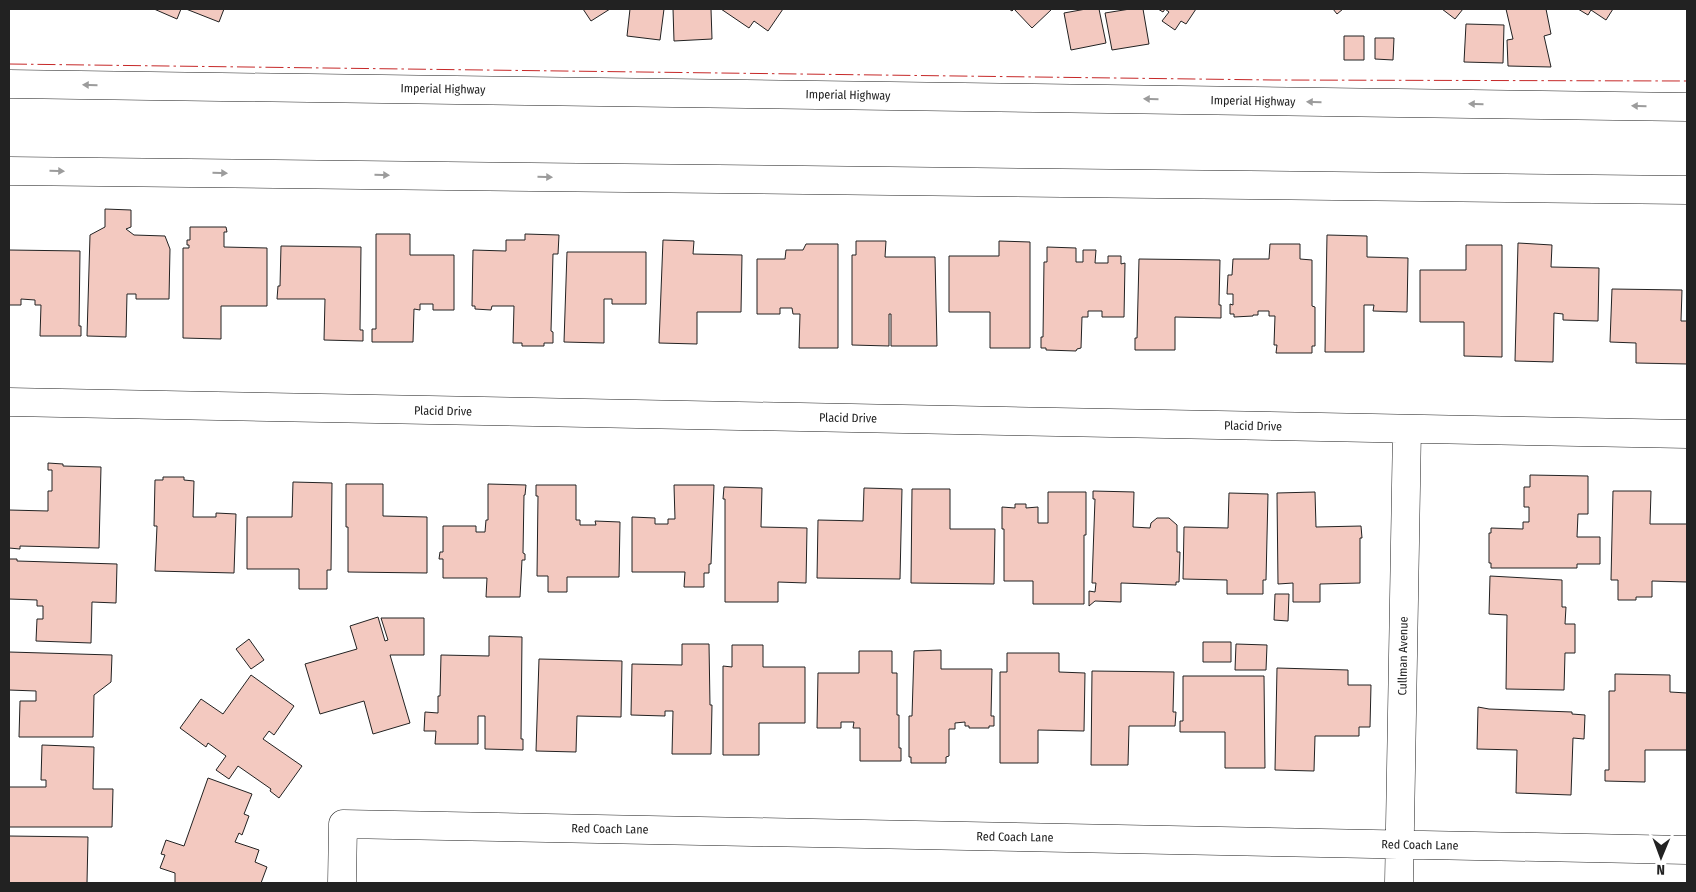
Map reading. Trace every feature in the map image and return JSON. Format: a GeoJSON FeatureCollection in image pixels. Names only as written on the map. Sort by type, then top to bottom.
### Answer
{"type":"FeatureCollection","features":[{"type":"Feature","properties":{"kind":"street","name":"Imperial Highway"},"geometry":{"type":"LineString","coordinates":[[9,84],[1687,107]]}},
{"type":"Feature","properties":{"kind":"street"},"geometry":{"type":"LineString","coordinates":[[9,170],[1687,190]]}},
{"type":"Feature","properties":{"kind":"street","name":"Placid Drive"},"geometry":{"type":"LineString","coordinates":[[9,402],[1687,434]]}},
{"type":"Feature","properties":{"kind":"street","name":"Cullman Avenue"},"geometry":{"type":"LineString","coordinates":[[1399,883],[1407,429]]}},
{"type":"Feature","properties":{"kind":"street","name":"Red Coach Lane"},"geometry":{"type":"LineString","coordinates":[[342,883],[343,824],[1687,850]]}},
{"type":"Feature","properties":{"kind":"building"},"geometry":{"type":"Polygon","coordinates":[[[154,9],[181,9],[177,19],[154,9]]]}},
{"type":"Feature","properties":{"kind":"building"},"geometry":{"type":"Polygon","coordinates":[[[186,9],[224,9],[219,22],[186,9]]]}},
{"type":"Feature","properties":{"kind":"building"},"geometry":{"type":"Polygon","coordinates":[[[583,9],[610,9],[591,21],[583,9]]]}},
{"type":"Feature","properties":{"kind":"building"},"geometry":{"type":"Polygon","coordinates":[[[630,9],[664,9],[660,40],[627,36],[630,9]]]}},
{"type":"Feature","properties":{"kind":"building"},"geometry":{"type":"Polygon","coordinates":[[[673,9],[711,9],[712,39],[674,41],[673,9]]]}},
{"type":"Feature","properties":{"kind":"building"},"geometry":{"type":"Polygon","coordinates":[[[721,9],[783,9],[768,31],[754,21],[749,28],[721,9]]]}},
{"type":"Feature","properties":{"kind":"building"},"geometry":{"type":"Polygon","coordinates":[[[1014,9],[1052,9],[1032,28],[1014,9]]]}},
{"type":"Feature","properties":{"kind":"building"},"geometry":{"type":"Polygon","coordinates":[[[1099,9],[1106,43],[1071,50],[1064,13],[1099,9]]]}},
{"type":"Feature","properties":{"kind":"building"},"geometry":{"type":"Polygon","coordinates":[[[1143,9],[1149,44],[1112,50],[1105,13],[1143,9]]]}},
{"type":"Feature","properties":{"kind":"building"},"geometry":{"type":"Polygon","coordinates":[[[1165,9],[1196,9],[1186,24],[1181,21],[1175,30],[1162,21],[1169,12],[1165,9]]]}},
{"type":"Feature","properties":{"kind":"building"},"geometry":{"type":"Polygon","coordinates":[[[1333,9],[1343,9],[1337,14],[1333,9]]]}},
{"type":"Feature","properties":{"kind":"building"},"geometry":{"type":"Polygon","coordinates":[[[1442,9],[1463,9],[1455,19],[1442,9]]]}},
{"type":"Feature","properties":{"kind":"building"},"geometry":{"type":"Polygon","coordinates":[[[1506,9],[1546,9],[1551,34],[1544,36],[1551,67],[1508,66],[1507,40],[1513,39],[1506,9]]]}},
{"type":"Feature","properties":{"kind":"building"},"geometry":{"type":"Polygon","coordinates":[[[1578,9],[1613,9],[1606,20],[1591,10],[1588,15],[1578,9]]]}},
{"type":"Feature","properties":{"kind":"building"},"geometry":{"type":"Polygon","coordinates":[[[1466,24],[1504,25],[1503,63],[1464,62],[1466,24]]]}},
{"type":"Feature","properties":{"kind":"building"},"geometry":{"type":"Polygon","coordinates":[[[1344,36],[1364,36],[1364,60],[1344,60],[1344,36]]]}},
{"type":"Feature","properties":{"kind":"building"},"geometry":{"type":"Polygon","coordinates":[[[1375,38],[1394,38],[1393,60],[1375,59],[1375,38]]]}},
{"type":"Feature","properties":{"kind":"building"},"geometry":{"type":"Polygon","coordinates":[[[105,209],[131,210],[131,227],[126,229],[134,235],[165,236],[170,249],[169,299],[136,299],[136,294],[127,294],[126,337],[87,336],[90,235],[105,227],[105,209]]]}},
{"type":"Feature","properties":{"kind":"building"},"geometry":{"type":"Polygon","coordinates":[[[190,227],[226,227],[224,247],[267,248],[267,306],[221,306],[221,339],[183,338],[183,248],[189,248],[187,240],[190,240],[190,227]]]}},
{"type":"Feature","properties":{"kind":"building"},"geometry":{"type":"Polygon","coordinates":[[[376,234],[410,234],[410,255],[454,255],[454,310],[433,310],[433,304],[420,304],[420,310],[414,309],[413,342],[372,342],[372,329],[376,329],[376,234]]]}},
{"type":"Feature","properties":{"kind":"building"},"geometry":{"type":"Polygon","coordinates":[[[525,234],[559,235],[558,254],[553,254],[551,331],[553,332],[553,343],[544,343],[544,346],[522,346],[522,343],[513,343],[514,306],[492,306],[491,310],[475,309],[475,306],[472,306],[473,250],[506,251],[506,240],[525,240],[525,234]]]}},
{"type":"Feature","properties":{"kind":"building"},"geometry":{"type":"Polygon","coordinates":[[[1327,235],[1367,236],[1367,257],[1408,258],[1407,312],[1373,311],[1374,305],[1364,305],[1364,352],[1325,352],[1327,235]]]}},
{"type":"Feature","properties":{"kind":"building"},"geometry":{"type":"Polygon","coordinates":[[[663,240],[694,241],[693,254],[742,255],[741,312],[697,312],[697,344],[659,343],[663,240]]]}},
{"type":"Feature","properties":{"kind":"building"},"geometry":{"type":"Polygon","coordinates":[[[856,241],[886,241],[885,257],[935,257],[937,346],[891,346],[891,314],[889,314],[889,346],[852,345],[852,255],[856,255],[856,241]]]}},
{"type":"Feature","properties":{"kind":"building"},"geometry":{"type":"Polygon","coordinates":[[[999,241],[1030,242],[1030,348],[990,348],[990,312],[949,312],[949,256],[999,256],[999,241]]]}},
{"type":"Feature","properties":{"kind":"building"},"geometry":{"type":"Polygon","coordinates":[[[1518,243],[1552,245],[1551,267],[1599,268],[1598,321],[1563,320],[1563,314],[1554,313],[1553,362],[1515,361],[1518,243]]]}},
{"type":"Feature","properties":{"kind":"building"},"geometry":{"type":"Polygon","coordinates":[[[806,244],[838,244],[838,348],[799,348],[800,314],[793,314],[792,308],[780,308],[780,314],[757,314],[757,259],[785,259],[786,250],[803,250],[806,244]]]}},
{"type":"Feature","properties":{"kind":"building"},"geometry":{"type":"Polygon","coordinates":[[[1270,244],[1300,244],[1300,259],[1312,260],[1312,306],[1315,307],[1315,346],[1312,346],[1312,353],[1276,353],[1277,345],[1274,345],[1275,316],[1269,316],[1269,311],[1258,311],[1258,315],[1253,316],[1234,317],[1234,314],[1230,314],[1230,304],[1233,305],[1233,294],[1227,294],[1228,275],[1232,275],[1233,259],[1269,259],[1270,244]]]}},
{"type":"Feature","properties":{"kind":"building"},"geometry":{"type":"Polygon","coordinates":[[[1466,245],[1502,245],[1502,357],[1464,356],[1464,322],[1420,322],[1420,270],[1466,270],[1466,245]]]}},
{"type":"Feature","properties":{"kind":"building"},"geometry":{"type":"Polygon","coordinates":[[[281,246],[361,247],[360,330],[363,330],[363,341],[324,340],[325,299],[277,299],[278,286],[280,286],[281,246]]]}},
{"type":"Feature","properties":{"kind":"building"},"geometry":{"type":"Polygon","coordinates":[[[1047,247],[1076,248],[1076,262],[1083,262],[1083,250],[1096,250],[1095,263],[1108,263],[1108,256],[1121,256],[1121,264],[1125,263],[1124,317],[1102,317],[1102,311],[1088,311],[1088,317],[1082,317],[1081,348],[1076,351],[1046,350],[1046,348],[1041,348],[1041,337],[1043,337],[1044,262],[1047,262],[1047,247]]]}},
{"type":"Feature","properties":{"kind":"building"},"geometry":{"type":"Polygon","coordinates":[[[9,250],[80,251],[79,326],[81,326],[81,336],[40,336],[41,305],[35,305],[35,300],[21,299],[21,305],[9,305],[9,250]]]}},
{"type":"Feature","properties":{"kind":"building"},"geometry":{"type":"Polygon","coordinates":[[[567,252],[646,252],[646,304],[612,304],[612,299],[604,299],[604,343],[564,342],[567,252]]]}},
{"type":"Feature","properties":{"kind":"building"},"geometry":{"type":"Polygon","coordinates":[[[1139,259],[1220,260],[1219,305],[1221,305],[1221,318],[1175,317],[1175,350],[1135,350],[1139,259]]]}},
{"type":"Feature","properties":{"kind":"building"},"geometry":{"type":"Polygon","coordinates":[[[1612,289],[1682,290],[1681,321],[1687,321],[1687,364],[1636,363],[1636,343],[1610,342],[1612,289]]]}},
{"type":"Feature","properties":{"kind":"building"},"geometry":{"type":"Polygon","coordinates":[[[48,463],[63,464],[63,466],[101,467],[99,548],[20,546],[20,549],[9,548],[9,510],[48,511],[48,491],[52,491],[52,470],[48,470],[48,463]]]}},
{"type":"Feature","properties":{"kind":"building"},"geometry":{"type":"Polygon","coordinates":[[[1530,475],[1588,476],[1588,514],[1578,514],[1577,537],[1600,537],[1600,564],[1577,564],[1577,568],[1491,568],[1491,563],[1489,563],[1489,533],[1491,533],[1491,528],[1523,529],[1523,522],[1529,522],[1529,507],[1524,507],[1524,487],[1530,487],[1530,475]]]}},
{"type":"Feature","properties":{"kind":"building"},"geometry":{"type":"Polygon","coordinates":[[[163,477],[184,477],[184,480],[194,481],[193,517],[216,517],[216,513],[236,514],[234,573],[155,571],[157,526],[154,526],[155,480],[163,480],[163,477]]]}},
{"type":"Feature","properties":{"kind":"building"},"geometry":{"type":"Polygon","coordinates":[[[293,482],[332,483],[331,570],[327,570],[327,589],[299,589],[299,569],[247,569],[247,517],[292,517],[293,482]]]}},
{"type":"Feature","properties":{"kind":"building"},"geometry":{"type":"Polygon","coordinates":[[[346,484],[383,484],[383,516],[427,517],[427,573],[348,572],[346,484]]]}},
{"type":"Feature","properties":{"kind":"building"},"geometry":{"type":"Polygon","coordinates":[[[488,484],[526,485],[524,495],[523,553],[525,554],[525,560],[522,560],[520,597],[486,597],[487,578],[443,578],[443,559],[439,559],[440,552],[443,552],[443,526],[476,526],[476,532],[485,532],[486,520],[488,520],[488,484]]]}},
{"type":"Feature","properties":{"kind":"building"},"geometry":{"type":"Polygon","coordinates":[[[536,485],[576,485],[576,520],[580,520],[580,525],[596,525],[595,521],[620,522],[619,577],[567,577],[567,592],[548,592],[548,576],[537,576],[538,496],[536,496],[536,485]]]}},
{"type":"Feature","properties":{"kind":"building"},"geometry":{"type":"Polygon","coordinates":[[[674,485],[714,485],[711,564],[709,564],[709,573],[704,573],[704,587],[684,587],[685,572],[632,572],[632,517],[655,518],[655,524],[668,524],[668,519],[675,519],[674,485]]]}},
{"type":"Feature","properties":{"kind":"building"},"geometry":{"type":"Polygon","coordinates":[[[724,487],[762,488],[761,527],[807,528],[806,583],[778,582],[778,602],[725,602],[724,487]]]}},
{"type":"Feature","properties":{"kind":"building"},"geometry":{"type":"Polygon","coordinates":[[[864,488],[902,489],[900,579],[817,578],[818,520],[863,521],[864,488]]]}},
{"type":"Feature","properties":{"kind":"building"},"geometry":{"type":"Polygon","coordinates":[[[912,489],[950,489],[950,529],[995,529],[994,584],[911,583],[912,489]]]}},
{"type":"Feature","properties":{"kind":"building"},"geometry":{"type":"Polygon","coordinates":[[[1093,491],[1134,492],[1133,527],[1150,528],[1151,523],[1157,518],[1169,518],[1177,525],[1177,552],[1180,552],[1179,582],[1176,582],[1176,585],[1121,583],[1121,602],[1095,601],[1089,606],[1089,591],[1095,592],[1096,583],[1092,583],[1095,499],[1093,499],[1093,491]]]}},
{"type":"Feature","properties":{"kind":"building"},"geometry":{"type":"Polygon","coordinates":[[[1613,491],[1651,491],[1650,524],[1687,524],[1687,582],[1652,581],[1652,597],[1636,597],[1636,600],[1618,600],[1618,580],[1611,580],[1613,491]]]}},
{"type":"Feature","properties":{"kind":"building"},"geometry":{"type":"Polygon","coordinates":[[[1048,492],[1086,492],[1084,604],[1033,604],[1033,581],[1004,581],[1002,507],[1015,508],[1015,504],[1026,504],[1026,508],[1038,507],[1038,523],[1048,523],[1048,492]]]}},
{"type":"Feature","properties":{"kind":"building"},"geometry":{"type":"Polygon","coordinates":[[[1315,492],[1316,527],[1361,526],[1360,583],[1320,584],[1320,602],[1293,602],[1293,583],[1278,584],[1277,493],[1315,492]]]}},
{"type":"Feature","properties":{"kind":"building"},"geometry":{"type":"Polygon","coordinates":[[[1229,493],[1268,494],[1266,580],[1263,580],[1263,594],[1227,594],[1227,580],[1183,579],[1184,527],[1228,528],[1229,493]]]}},
{"type":"Feature","properties":{"kind":"building"},"geometry":{"type":"Polygon","coordinates":[[[9,559],[17,559],[17,561],[117,564],[116,603],[92,602],[91,643],[36,641],[37,619],[43,619],[43,606],[37,606],[37,600],[9,599],[9,559]]]}},
{"type":"Feature","properties":{"kind":"building"},"geometry":{"type":"Polygon","coordinates":[[[1490,576],[1562,580],[1562,607],[1566,607],[1565,624],[1575,624],[1575,653],[1565,653],[1564,690],[1506,689],[1507,615],[1489,614],[1490,576]]]}},
{"type":"Feature","properties":{"kind":"building"},"geometry":{"type":"Polygon","coordinates":[[[1275,594],[1289,594],[1288,621],[1274,620],[1275,594]]]}},
{"type":"Feature","properties":{"kind":"building"},"geometry":{"type":"Polygon","coordinates":[[[378,617],[385,641],[388,640],[381,618],[424,618],[424,655],[390,655],[410,723],[373,734],[364,701],[320,714],[305,664],[357,649],[350,626],[378,617]]]}},
{"type":"Feature","properties":{"kind":"building"},"geometry":{"type":"Polygon","coordinates":[[[489,636],[522,637],[521,739],[523,739],[523,750],[485,749],[485,716],[478,716],[478,744],[435,744],[436,731],[424,731],[425,712],[438,713],[441,655],[489,656],[489,636]]]}},
{"type":"Feature","properties":{"kind":"building"},"geometry":{"type":"Polygon","coordinates":[[[249,639],[264,660],[251,669],[236,649],[249,639]]]}},
{"type":"Feature","properties":{"kind":"building"},"geometry":{"type":"Polygon","coordinates":[[[1203,642],[1231,642],[1231,662],[1203,662],[1203,642]]]}},
{"type":"Feature","properties":{"kind":"building"},"geometry":{"type":"Polygon","coordinates":[[[682,644],[709,644],[710,705],[712,705],[711,754],[672,754],[673,711],[665,711],[665,716],[631,715],[632,664],[682,665],[682,644]]]}},
{"type":"Feature","properties":{"kind":"building"},"geometry":{"type":"Polygon","coordinates":[[[1236,644],[1267,645],[1266,670],[1235,670],[1236,644]]]}},
{"type":"Feature","properties":{"kind":"building"},"geometry":{"type":"Polygon","coordinates":[[[732,645],[763,645],[763,667],[805,667],[805,723],[759,723],[759,755],[723,755],[723,666],[732,667],[732,645]]]}},
{"type":"Feature","properties":{"kind":"building"},"geometry":{"type":"Polygon","coordinates":[[[941,650],[941,669],[992,669],[991,716],[994,716],[994,726],[989,726],[989,728],[969,728],[969,726],[965,726],[965,722],[955,723],[955,729],[949,729],[949,756],[946,757],[946,763],[911,763],[911,757],[909,757],[909,716],[912,716],[914,651],[941,650]]]}},
{"type":"Feature","properties":{"kind":"building"},"geometry":{"type":"Polygon","coordinates":[[[859,651],[892,651],[892,673],[897,673],[897,715],[899,715],[901,761],[860,761],[860,728],[853,728],[854,722],[841,722],[841,728],[817,728],[818,673],[859,673],[859,651]]]}},
{"type":"Feature","properties":{"kind":"building"},"geometry":{"type":"Polygon","coordinates":[[[9,652],[112,655],[111,682],[94,695],[93,737],[19,737],[20,701],[36,701],[36,691],[9,690],[9,652]]]}},
{"type":"Feature","properties":{"kind":"building"},"geometry":{"type":"Polygon","coordinates":[[[1007,653],[1059,653],[1059,672],[1085,673],[1084,731],[1038,730],[1038,763],[1000,763],[1000,672],[1007,672],[1007,653]]]}},
{"type":"Feature","properties":{"kind":"building"},"geometry":{"type":"Polygon","coordinates":[[[539,659],[622,661],[621,717],[577,716],[576,752],[536,751],[539,659]]]}},
{"type":"Feature","properties":{"kind":"building"},"geometry":{"type":"Polygon","coordinates":[[[1277,668],[1348,670],[1348,685],[1371,685],[1370,727],[1359,727],[1359,736],[1315,736],[1314,771],[1275,770],[1277,668]]]}},
{"type":"Feature","properties":{"kind":"building"},"geometry":{"type":"Polygon","coordinates":[[[1092,671],[1174,672],[1173,712],[1176,712],[1175,726],[1129,726],[1128,765],[1091,765],[1092,671]]]}},
{"type":"Feature","properties":{"kind":"building"},"geometry":{"type":"Polygon","coordinates":[[[1615,674],[1670,675],[1670,692],[1687,693],[1687,750],[1645,750],[1645,782],[1605,781],[1605,770],[1609,770],[1609,691],[1615,691],[1615,674]]]}},
{"type":"Feature","properties":{"kind":"building"},"geometry":{"type":"Polygon","coordinates":[[[251,675],[294,706],[274,735],[269,731],[263,739],[302,766],[279,798],[270,791],[271,789],[238,766],[229,779],[216,770],[226,756],[208,743],[206,747],[180,728],[201,699],[223,714],[251,675]]]}},
{"type":"Feature","properties":{"kind":"building"},"geometry":{"type":"Polygon","coordinates":[[[1183,676],[1264,676],[1265,768],[1225,768],[1225,732],[1180,732],[1180,721],[1183,721],[1183,676]]]}},
{"type":"Feature","properties":{"kind":"building"},"geometry":{"type":"Polygon","coordinates":[[[1478,707],[1572,712],[1572,714],[1585,715],[1584,739],[1573,738],[1571,795],[1516,793],[1517,750],[1477,749],[1478,707]]]}},
{"type":"Feature","properties":{"kind":"building"},"geometry":{"type":"Polygon","coordinates":[[[42,745],[94,747],[93,789],[113,789],[112,827],[9,827],[9,787],[46,787],[46,780],[41,780],[42,745]]]}},
{"type":"Feature","properties":{"kind":"building"},"geometry":{"type":"Polygon","coordinates":[[[208,778],[252,794],[244,814],[249,816],[242,835],[239,833],[235,842],[259,850],[255,862],[267,867],[261,883],[175,883],[175,873],[160,868],[165,855],[161,854],[166,840],[184,846],[208,778]]]}},
{"type":"Feature","properties":{"kind":"building"},"geometry":{"type":"Polygon","coordinates":[[[9,836],[88,837],[87,883],[9,883],[9,836]]]}},
{"type":"Feature","properties":{"kind":"power"},"geometry":{"type":"LineString","coordinates":[[9,64],[1273,80],[1687,81]]}}]}
